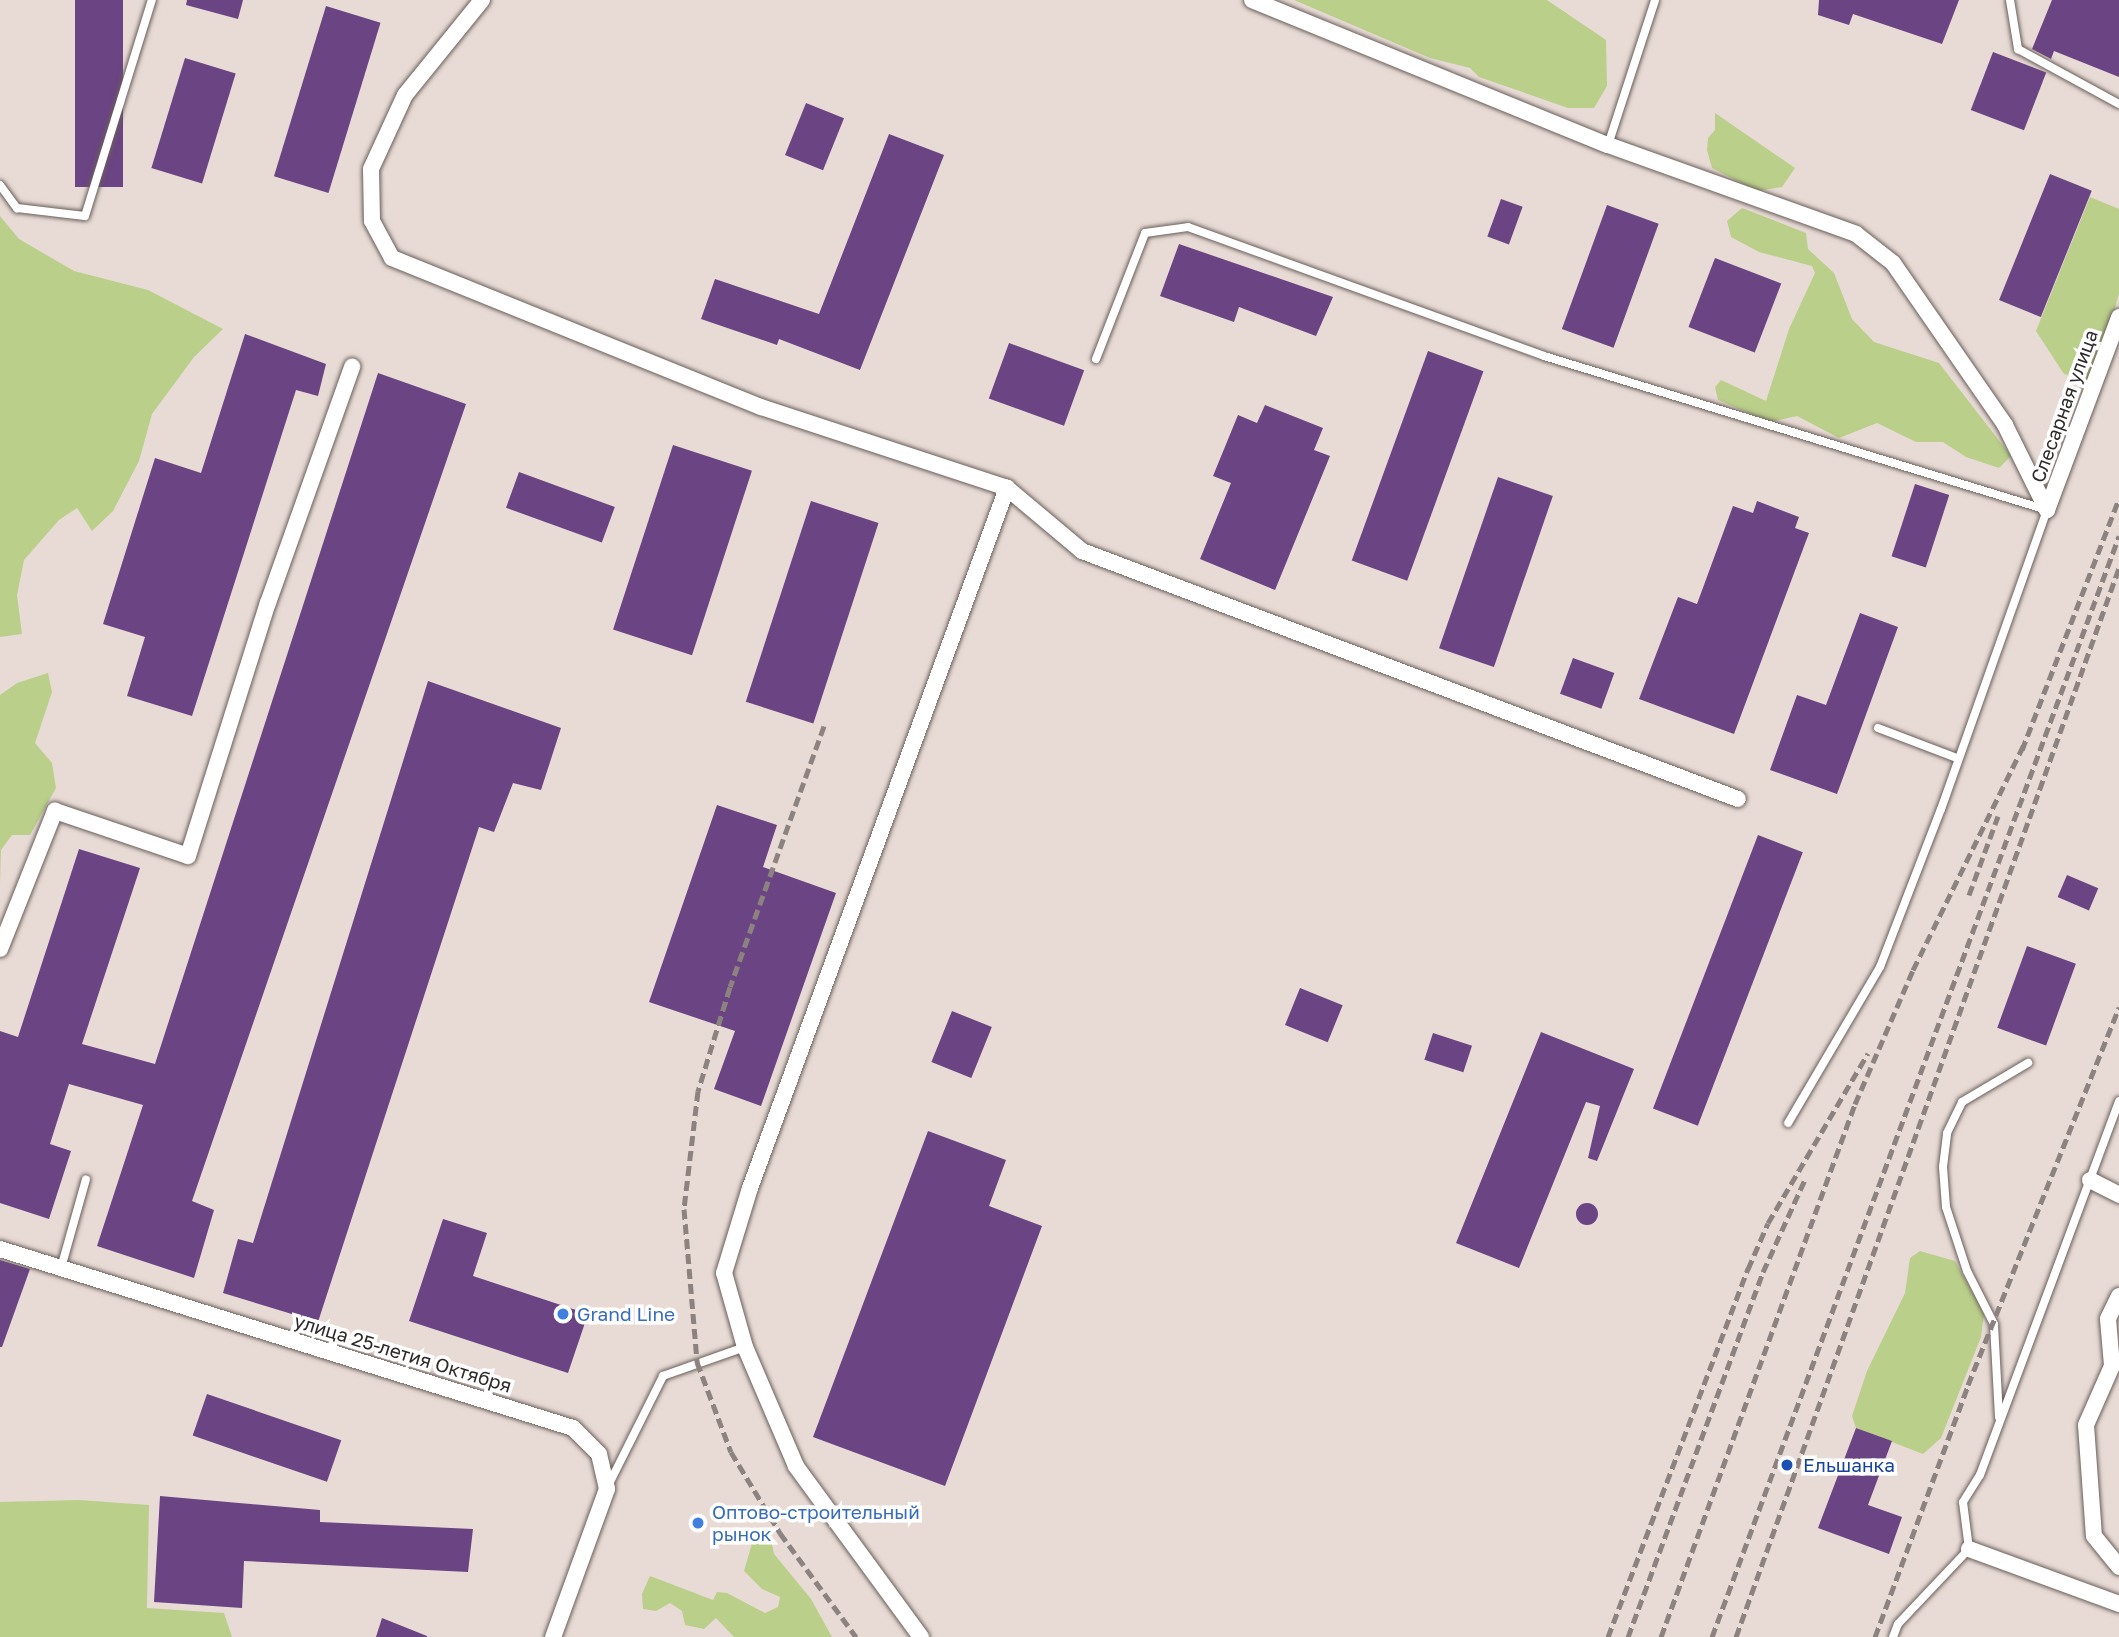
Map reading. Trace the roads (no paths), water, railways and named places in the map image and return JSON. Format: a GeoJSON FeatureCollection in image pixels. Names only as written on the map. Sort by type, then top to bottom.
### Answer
{"type":"FeatureCollection","features":[{"type":"Feature","properties":{"kind":"street"},"geometry":{"type":"LineString","coordinates":[[482,0],[405,95],[371,169],[372,221],[393,258],[761,407],[1007,488],[1082,551],[1738,799]]}},
{"type":"Feature","properties":{"kind":"street"},"geometry":{"type":"LineString","coordinates":[[1252,0],[1274,5],[1608,145],[1856,234],[1892,262],[2005,425],[2047,510]]}},
{"type":"Feature","properties":{"kind":"street","name":"Слесарная улица"},"geometry":{"type":"LineString","coordinates":[[2047,510],[2119,317]]}},
{"type":"Feature","properties":{"kind":"street"},"geometry":{"type":"LineString","coordinates":[[0,949],[55,811],[188,856],[268,603],[352,367]]}},
{"type":"Feature","properties":{"kind":"street"},"geometry":{"type":"LineString","coordinates":[[921,1637],[796,1466],[745,1347],[724,1273],[750,1188],[1007,488]]}},
{"type":"Feature","properties":{"kind":"street"},"geometry":{"type":"LineString","coordinates":[[2090,1180],[2119,1195]]}},
{"type":"Feature","properties":{"kind":"street","name":"улица 25-летия Октября"},"geometry":{"type":"LineString","coordinates":[[0,1249],[573,1428],[599,1454],[607,1489]]}},
{"type":"Feature","properties":{"kind":"street"},"geometry":{"type":"LineString","coordinates":[[2119,1296],[2108,1319],[2112,1366],[2086,1425],[2094,1536],[2119,1567]]}},
{"type":"Feature","properties":{"kind":"street"},"geometry":{"type":"LineString","coordinates":[[553,1637],[607,1489]]}},
{"type":"Feature","properties":{"kind":"street"},"geometry":{"type":"LineString","coordinates":[[1969,1549],[2119,1604]]}},
{"type":"Feature","properties":{"kind":"lane"},"geometry":{"type":"LineString","coordinates":[[0,186],[17,208],[85,216],[152,0]]}},
{"type":"Feature","properties":{"kind":"lane"},"geometry":{"type":"LineString","coordinates":[[1608,145],[1655,0]]}},
{"type":"Feature","properties":{"kind":"lane"},"geometry":{"type":"LineString","coordinates":[[2010,0],[2018,49],[2119,104]]}},
{"type":"Feature","properties":{"kind":"lane"},"geometry":{"type":"LineString","coordinates":[[1096,359],[1145,233],[1188,227],[1544,356],[2047,510],[1880,967],[1788,1124]]}},
{"type":"Feature","properties":{"kind":"lane"},"geometry":{"type":"LineString","coordinates":[[1878,728],[1957,758]]}},
{"type":"Feature","properties":{"kind":"lane"},"geometry":{"type":"LineString","coordinates":[[1999,1424],[1994,1324],[1966,1271],[1946,1207],[1942,1167],[1947,1133],[1962,1102],[2028,1063]]}},
{"type":"Feature","properties":{"kind":"lane"},"geometry":{"type":"LineString","coordinates":[[1893,1637],[1898,1624],[1969,1549],[1963,1502],[1980,1475],[2119,1101]]}},
{"type":"Feature","properties":{"kind":"lane"},"geometry":{"type":"LineString","coordinates":[[61,1268],[86,1179]]}},
{"type":"Feature","properties":{"kind":"lane"},"geometry":{"type":"LineString","coordinates":[[607,1489],[663,1376],[745,1347]]}},
{"type":"Feature","properties":{"kind":"railway"},"geometry":{"type":"LineString","coordinates":[[2022,750],[2119,499]]}},
{"type":"Feature","properties":{"kind":"railway"},"geometry":{"type":"LineString","coordinates":[[1712,1637],[2119,536]]}},
{"type":"Feature","properties":{"kind":"railway"},"geometry":{"type":"LineString","coordinates":[[1736,1637],[2119,568]]}},
{"type":"Feature","properties":{"kind":"railway"},"geometry":{"type":"LineString","coordinates":[[824,726],[730,987],[698,1091],[684,1209],[697,1362],[731,1452],[780,1533],[856,1637]]}},
{"type":"Feature","properties":{"kind":"railway"},"geometry":{"type":"LineString","coordinates":[[1661,1637],[1855,1104],[1913,970],[2024,744]]}},
{"type":"Feature","properties":{"kind":"railway"},"geometry":{"type":"LineString","coordinates":[[1969,895],[1998,816]]}},
{"type":"Feature","properties":{"kind":"railway"},"geometry":{"type":"LineString","coordinates":[[1875,1637],[1968,1385],[2119,1007]]}},
{"type":"Feature","properties":{"kind":"railway"},"geometry":{"type":"LineString","coordinates":[[1608,1637],[1768,1223],[1868,1053]]}},
{"type":"Feature","properties":{"kind":"railway"},"geometry":{"type":"LineString","coordinates":[[1628,1637],[1763,1272],[1806,1177]]}},
{"type":"Feature","properties":{"kind":"place","name":"Grand Line"},"geometry":{"type":"Point","coordinates":[563,1314]}},
{"type":"Feature","properties":{"kind":"place","name":"Ельшанка"},"geometry":{"type":"Point","coordinates":[1787,1465]}},
{"type":"Feature","properties":{"kind":"place","name":"Оптово-строительный рынок"},"geometry":{"type":"Point","coordinates":[698,1523]}}]}
